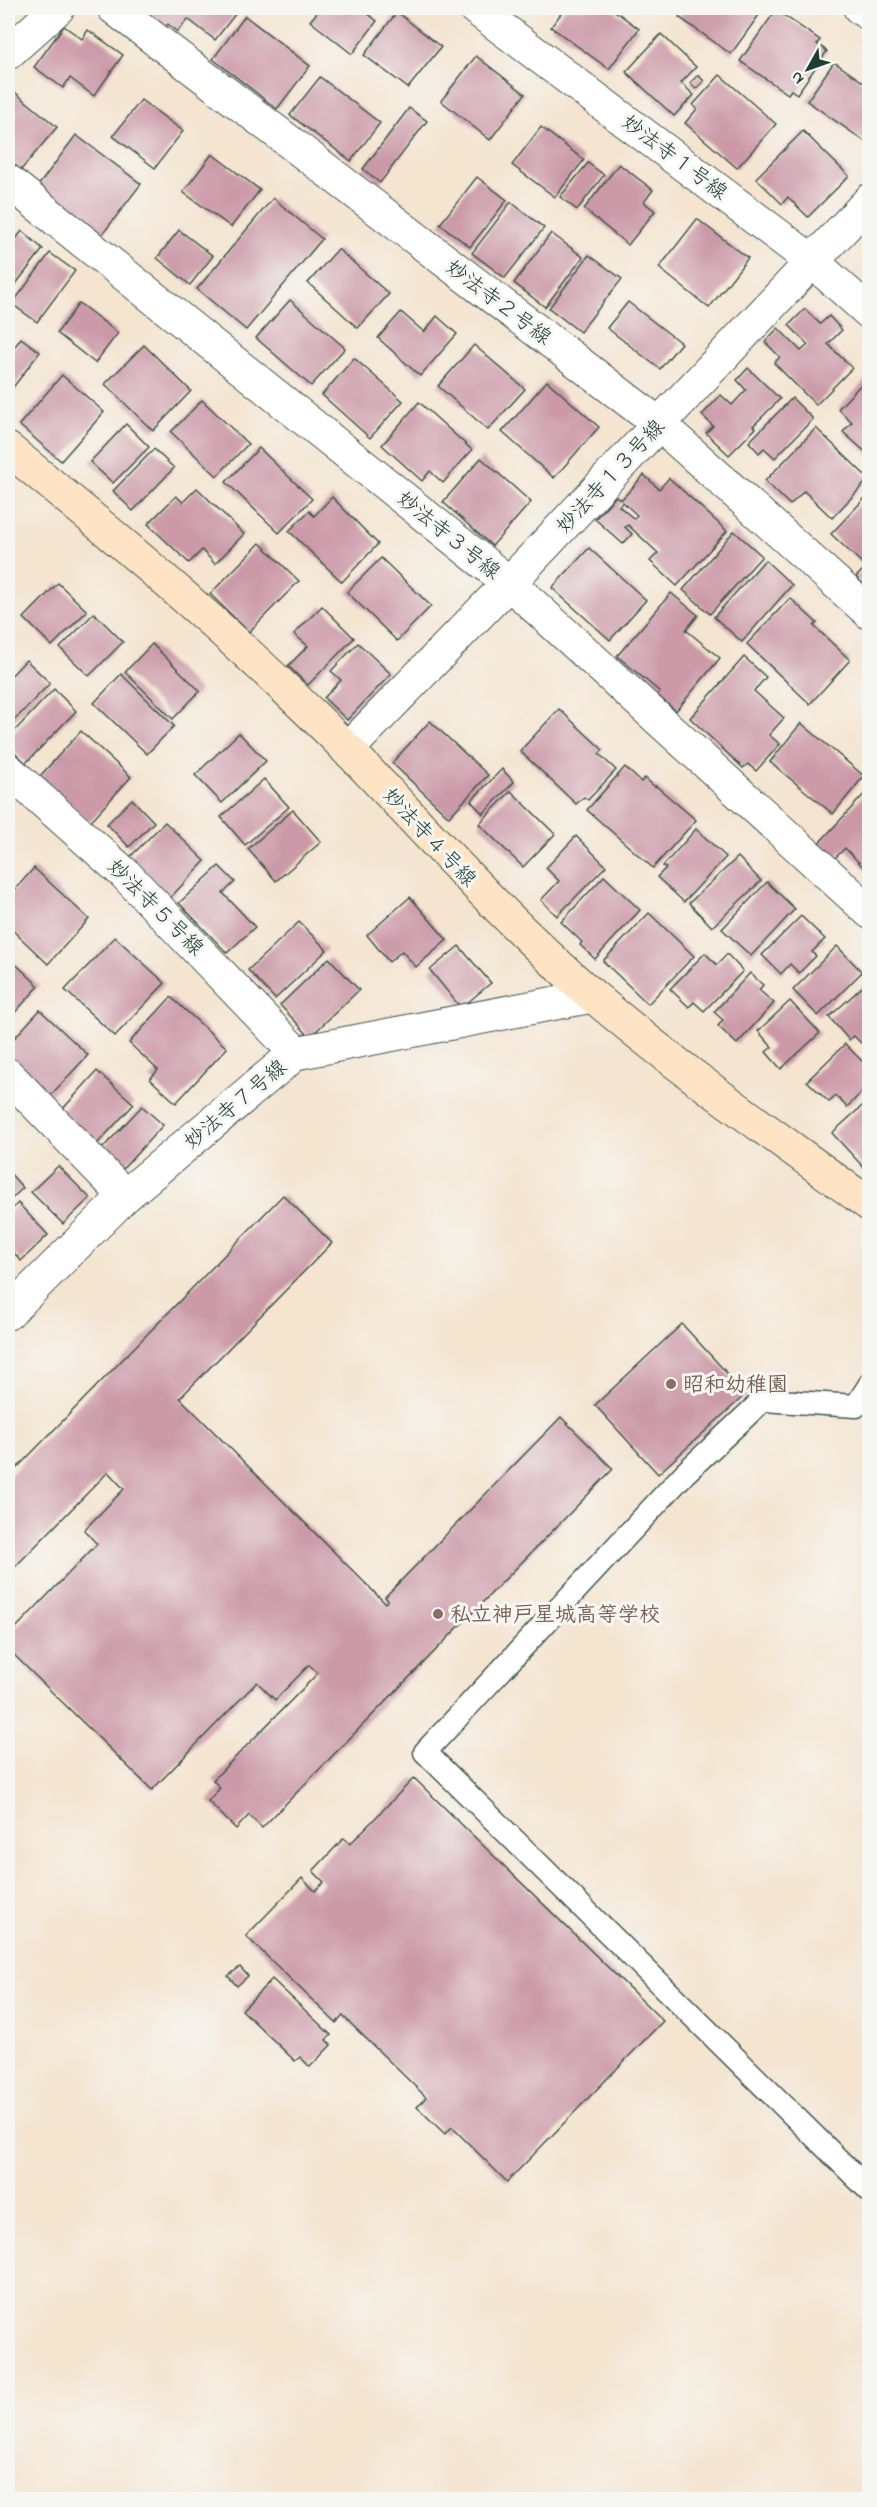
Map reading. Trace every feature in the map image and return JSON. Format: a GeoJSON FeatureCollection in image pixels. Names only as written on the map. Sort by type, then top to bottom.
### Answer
{"type":"FeatureCollection","features":[{"type":"Feature","properties":{"kind":"street"},"geometry":{"type":"LineString","coordinates":[[8,52],[58,8]]}},
{"type":"Feature","properties":{"kind":"street","name":"妙法寺２号線"},"geometry":{"type":"LineString","coordinates":[[114,8],[658,424],[870,613]]}},
{"type":"Feature","properties":{"kind":"street","name":"妙法寺１号線"},"geometry":{"type":"LineString","coordinates":[[475,8],[812,261],[870,313]]}},
{"type":"Feature","properties":{"kind":"street"},"geometry":{"type":"LineString","coordinates":[[860,8],[870,14]]}},
{"type":"Feature","properties":{"kind":"street","name":"妙法寺３号線"},"geometry":{"type":"LineString","coordinates":[[8,181],[509,583],[870,912]]}},
{"type":"Feature","properties":{"kind":"street","name":"妙法寺１３号線"},"geometry":{"type":"LineString","coordinates":[[347,750],[509,583],[870,200]]}},
{"type":"Feature","properties":{"kind":"street","name":"妙法寺４号線"},"geometry":{"type":"LineString","coordinates":[[8,449],[214,622],[347,750],[492,903],[592,996],[659,1050],[870,1205]]}},
{"type":"Feature","properties":{"kind":"street","name":"妙法寺５号線"},"geometry":{"type":"LineString","coordinates":[[8,770],[126,874],[296,1053]]}},
{"type":"Feature","properties":{"kind":"street","name":"妙法寺７号線"},"geometry":{"type":"LineString","coordinates":[[8,1313],[125,1197],[296,1053],[592,996]]}},
{"type":"Feature","properties":{"kind":"street"},"geometry":{"type":"LineString","coordinates":[[8,1075],[125,1197]]}},
{"type":"Feature","properties":{"kind":"lane"},"geometry":{"type":"LineString","coordinates":[[868,2190],[425,1752],[685,1473],[763,1400],[856,1406],[870,1384]]}},
{"type":"Feature","properties":{"kind":"building"},"geometry":{"type":"Polygon","coordinates":[[[136,8],[240,8],[215,40],[188,19],[177,32],[168,24],[162,32],[136,8]]]}},
{"type":"Feature","properties":{"kind":"building"},"geometry":{"type":"Polygon","coordinates":[[[321,8],[360,8],[377,21],[352,54],[310,21],[321,8]]]}},
{"type":"Feature","properties":{"kind":"building"},"geometry":{"type":"Polygon","coordinates":[[[565,8],[611,8],[639,29],[609,69],[551,27],[565,8]]]}},
{"type":"Feature","properties":{"kind":"building"},"geometry":{"type":"Polygon","coordinates":[[[686,8],[764,8],[731,54],[679,17],[686,8]]]}},
{"type":"Feature","properties":{"kind":"building"},"geometry":{"type":"Polygon","coordinates":[[[776,10],[820,40],[817,44],[827,51],[797,94],[791,90],[788,94],[740,61],[776,10]]]}},
{"type":"Feature","properties":{"kind":"building"},"geometry":{"type":"Polygon","coordinates":[[[397,12],[441,47],[408,88],[364,55],[397,12]]]}},
{"type":"Feature","properties":{"kind":"building"},"geometry":{"type":"Polygon","coordinates":[[[245,16],[310,66],[277,109],[213,59],[245,16]]]}},
{"type":"Feature","properties":{"kind":"building"},"geometry":{"type":"Polygon","coordinates":[[[64,26],[82,39],[88,30],[123,55],[94,96],[70,78],[63,88],[34,67],[64,26]]]}},
{"type":"Feature","properties":{"kind":"building"},"geometry":{"type":"Polygon","coordinates":[[[661,34],[696,67],[681,83],[694,95],[674,116],[626,72],[661,34]]]}},
{"type":"Feature","properties":{"kind":"building"},"geometry":{"type":"Polygon","coordinates":[[[476,56],[525,94],[490,140],[441,101],[476,56]]]}},
{"type":"Feature","properties":{"kind":"building"},"geometry":{"type":"Polygon","coordinates":[[[834,62],[870,87],[870,145],[807,101],[834,62]]]}},
{"type":"Feature","properties":{"kind":"building"},"geometry":{"type":"Polygon","coordinates":[[[698,75],[704,81],[696,89],[690,83],[698,75]]]}},
{"type":"Feature","properties":{"kind":"building"},"geometry":{"type":"Polygon","coordinates":[[[720,75],[776,124],[737,168],[685,123],[697,109],[693,105],[720,75]]]}},
{"type":"Feature","properties":{"kind":"building"},"geometry":{"type":"Polygon","coordinates":[[[320,77],[380,123],[351,161],[290,115],[320,77]]]}},
{"type":"Feature","properties":{"kind":"building"},"geometry":{"type":"Polygon","coordinates":[[[11,89],[57,127],[21,170],[8,159],[8,94],[11,89]]]}},
{"type":"Feature","properties":{"kind":"building"},"geometry":{"type":"Polygon","coordinates":[[[141,100],[183,131],[155,168],[113,136],[141,100]]]}},
{"type":"Feature","properties":{"kind":"building"},"geometry":{"type":"Polygon","coordinates":[[[409,108],[427,121],[380,183],[363,169],[409,108]]]}},
{"type":"Feature","properties":{"kind":"building"},"geometry":{"type":"Polygon","coordinates":[[[541,127],[584,160],[555,197],[512,165],[541,127]]]}},
{"type":"Feature","properties":{"kind":"building"},"geometry":{"type":"Polygon","coordinates":[[[803,131],[849,176],[808,217],[788,197],[782,204],[756,178],[803,131]]]}},
{"type":"Feature","properties":{"kind":"building"},"geometry":{"type":"Polygon","coordinates":[[[76,135],[141,184],[102,235],[38,186],[76,135]]]}},
{"type":"Feature","properties":{"kind":"building"},"geometry":{"type":"Polygon","coordinates":[[[212,154],[260,190],[231,227],[183,192],[212,154]]]}},
{"type":"Feature","properties":{"kind":"building"},"geometry":{"type":"Polygon","coordinates":[[[588,163],[604,175],[577,210],[560,197],[588,163]]]}},
{"type":"Feature","properties":{"kind":"building"},"geometry":{"type":"Polygon","coordinates":[[[619,164],[653,190],[644,202],[655,211],[628,245],[584,209],[619,164]]]}},
{"type":"Feature","properties":{"kind":"building"},"geometry":{"type":"Polygon","coordinates":[[[477,177],[507,200],[470,247],[440,224],[477,177]]]}},
{"type":"Feature","properties":{"kind":"building"},"geometry":{"type":"Polygon","coordinates":[[[273,198],[322,239],[246,330],[197,289],[273,198]]]}},
{"type":"Feature","properties":{"kind":"building"},"geometry":{"type":"Polygon","coordinates":[[[511,202],[544,228],[505,278],[472,253],[511,202]]]}},
{"type":"Feature","properties":{"kind":"building"},"geometry":{"type":"Polygon","coordinates":[[[697,219],[748,258],[709,308],[659,268],[697,219]]]}},
{"type":"Feature","properties":{"kind":"building"},"geometry":{"type":"Polygon","coordinates":[[[179,230],[213,256],[190,285],[157,258],[179,230]]]}},
{"type":"Feature","properties":{"kind":"building"},"geometry":{"type":"Polygon","coordinates":[[[22,231],[43,249],[8,294],[8,249],[22,231]]]}},
{"type":"Feature","properties":{"kind":"building"},"geometry":{"type":"Polygon","coordinates":[[[551,233],[583,257],[545,307],[514,283],[551,233]]]}},
{"type":"Feature","properties":{"kind":"building"},"geometry":{"type":"Polygon","coordinates":[[[338,249],[389,294],[358,328],[308,283],[338,249]]]}},
{"type":"Feature","properties":{"kind":"building"},"geometry":{"type":"Polygon","coordinates":[[[50,253],[75,271],[37,322],[12,304],[50,253]]]}},
{"type":"Feature","properties":{"kind":"building"},"geometry":{"type":"Polygon","coordinates":[[[589,255],[622,279],[580,332],[549,308],[589,255]]]}},
{"type":"Feature","properties":{"kind":"building"},"geometry":{"type":"Polygon","coordinates":[[[290,300],[345,348],[311,386],[256,338],[290,300]]]}},
{"type":"Feature","properties":{"kind":"building"},"geometry":{"type":"Polygon","coordinates":[[[628,302],[681,343],[660,369],[607,328],[628,302]]]}},
{"type":"Feature","properties":{"kind":"building"},"geometry":{"type":"Polygon","coordinates":[[[79,303],[118,333],[95,363],[57,333],[79,303]]]}},
{"type":"Feature","properties":{"kind":"building"},"geometry":{"type":"Polygon","coordinates":[[[805,309],[820,324],[829,316],[842,330],[828,344],[852,368],[816,405],[774,363],[780,357],[765,342],[778,328],[801,351],[808,345],[789,325],[805,309]]]}},
{"type":"Feature","properties":{"kind":"building"},"geometry":{"type":"Polygon","coordinates":[[[401,312],[424,332],[437,316],[457,334],[420,376],[378,338],[401,312]]]}},
{"type":"Feature","properties":{"kind":"building"},"geometry":{"type":"Polygon","coordinates":[[[21,338],[40,352],[8,394],[8,356],[21,338]]]}},
{"type":"Feature","properties":{"kind":"building"},"geometry":{"type":"Polygon","coordinates":[[[144,345],[191,391],[153,431],[105,384],[144,345]]]}},
{"type":"Feature","properties":{"kind":"building"},"geometry":{"type":"Polygon","coordinates":[[[474,345],[525,389],[488,430],[438,386],[474,345]]]}},
{"type":"Feature","properties":{"kind":"building"},"geometry":{"type":"Polygon","coordinates":[[[354,358],[403,401],[370,438],[322,395],[354,358]]]}},
{"type":"Feature","properties":{"kind":"building"},"geometry":{"type":"Polygon","coordinates":[[[748,368],[780,399],[729,455],[706,433],[713,426],[702,415],[721,395],[732,405],[746,390],[737,380],[748,368]]]}},
{"type":"Feature","properties":{"kind":"building"},"geometry":{"type":"Polygon","coordinates":[[[62,375],[104,412],[61,461],[19,425],[62,375]]]}},
{"type":"Feature","properties":{"kind":"building"},"geometry":{"type":"Polygon","coordinates":[[[866,379],[870,383],[870,456],[843,432],[852,422],[838,409],[866,379]]]}},
{"type":"Feature","properties":{"kind":"building"},"geometry":{"type":"Polygon","coordinates":[[[547,381],[599,427],[554,478],[502,432],[547,381]]]}},
{"type":"Feature","properties":{"kind":"building"},"geometry":{"type":"Polygon","coordinates":[[[792,398],[813,419],[775,458],[764,448],[759,453],[749,442],[792,398]]]}},
{"type":"Feature","properties":{"kind":"building"},"geometry":{"type":"Polygon","coordinates":[[[202,400],[248,444],[217,476],[171,432],[202,400]]]}},
{"type":"Feature","properties":{"kind":"building"},"geometry":{"type":"Polygon","coordinates":[[[419,402],[472,450],[443,483],[430,471],[422,481],[382,445],[419,402]]]}},
{"type":"Feature","properties":{"kind":"building"},"geometry":{"type":"Polygon","coordinates":[[[126,424],[149,447],[113,483],[90,462],[126,424]]]}},
{"type":"Feature","properties":{"kind":"building"},"geometry":{"type":"Polygon","coordinates":[[[816,428],[869,479],[832,518],[804,491],[790,505],[765,481],[816,428]]]}},
{"type":"Feature","properties":{"kind":"building"},"geometry":{"type":"Polygon","coordinates":[[[259,448],[312,499],[279,533],[226,482],[259,448]]]}},
{"type":"Feature","properties":{"kind":"building"},"geometry":{"type":"Polygon","coordinates":[[[154,449],[174,468],[133,511],[113,491],[154,449]]]}},
{"type":"Feature","properties":{"kind":"building"},"geometry":{"type":"Polygon","coordinates":[[[481,458],[531,502],[492,546],[443,502],[481,458]]]}},
{"type":"Feature","properties":{"kind":"building"},"geometry":{"type":"Polygon","coordinates":[[[644,475],[659,489],[669,478],[727,531],[677,586],[650,561],[658,553],[628,525],[625,527],[632,534],[623,544],[595,519],[616,496],[621,500],[644,475]],[[623,502],[619,506],[634,519],[637,515],[623,502]]]}},
{"type":"Feature","properties":{"kind":"building"},"geometry":{"type":"Polygon","coordinates":[[[197,488],[244,534],[215,564],[202,550],[189,563],[148,524],[176,496],[183,502],[197,488]]]}},
{"type":"Feature","properties":{"kind":"building"},"geometry":{"type":"Polygon","coordinates":[[[332,497],[378,544],[342,582],[289,531],[309,511],[314,516],[332,497]]]}},
{"type":"Feature","properties":{"kind":"building"},"geometry":{"type":"Polygon","coordinates":[[[865,498],[870,502],[870,590],[856,577],[866,567],[831,534],[865,498]]]}},
{"type":"Feature","properties":{"kind":"building"},"geometry":{"type":"Polygon","coordinates":[[[734,531],[762,556],[710,614],[683,590],[734,531]]]}},
{"type":"Feature","properties":{"kind":"building"},"geometry":{"type":"Polygon","coordinates":[[[260,543],[299,581],[249,632],[210,594],[260,543]]]}},
{"type":"Feature","properties":{"kind":"building"},"geometry":{"type":"Polygon","coordinates":[[[589,548],[646,600],[610,640],[552,588],[589,548]]]}},
{"type":"Feature","properties":{"kind":"building"},"geometry":{"type":"Polygon","coordinates":[[[381,558],[431,606],[397,641],[347,592],[381,558]]]}},
{"type":"Feature","properties":{"kind":"building"},"geometry":{"type":"Polygon","coordinates":[[[765,560],[792,585],[742,642],[714,617],[765,560]]]}},
{"type":"Feature","properties":{"kind":"building"},"geometry":{"type":"Polygon","coordinates":[[[58,583],[87,611],[52,646],[24,618],[58,583]]]}},
{"type":"Feature","properties":{"kind":"building"},"geometry":{"type":"Polygon","coordinates":[[[671,593],[698,615],[686,630],[720,658],[676,711],[657,695],[660,692],[617,656],[671,593]]]}},
{"type":"Feature","properties":{"kind":"building"},"geometry":{"type":"Polygon","coordinates":[[[790,598],[817,623],[814,626],[850,660],[810,704],[747,644],[790,598]]]}},
{"type":"Feature","properties":{"kind":"building"},"geometry":{"type":"Polygon","coordinates":[[[322,606],[354,638],[308,685],[288,666],[308,646],[294,634],[322,606]]]}},
{"type":"Feature","properties":{"kind":"building"},"geometry":{"type":"Polygon","coordinates":[[[94,613],[123,642],[89,676],[60,648],[94,613]]]}},
{"type":"Feature","properties":{"kind":"building"},"geometry":{"type":"Polygon","coordinates":[[[358,643],[391,674],[347,720],[324,698],[341,680],[331,671],[358,643]]]}},
{"type":"Feature","properties":{"kind":"building"},"geometry":{"type":"Polygon","coordinates":[[[152,644],[200,691],[173,719],[125,672],[152,644]]]}},
{"type":"Feature","properties":{"kind":"building"},"geometry":{"type":"Polygon","coordinates":[[[744,657],[766,677],[754,691],[784,718],[769,735],[780,744],[756,771],[748,764],[743,768],[690,718],[744,657]]]}},
{"type":"Feature","properties":{"kind":"building"},"geometry":{"type":"Polygon","coordinates":[[[26,660],[50,683],[8,727],[8,679],[26,660]]]}},
{"type":"Feature","properties":{"kind":"building"},"geometry":{"type":"Polygon","coordinates":[[[121,674],[174,726],[147,754],[94,703],[121,674]]]}},
{"type":"Feature","properties":{"kind":"building"},"geometry":{"type":"Polygon","coordinates":[[[54,689],[76,711],[26,763],[8,746],[8,738],[54,689]]]}},
{"type":"Feature","properties":{"kind":"building"},"geometry":{"type":"Polygon","coordinates":[[[559,709],[603,750],[599,754],[616,770],[588,800],[584,797],[576,804],[520,751],[559,709]]]}},
{"type":"Feature","properties":{"kind":"building"},"geometry":{"type":"Polygon","coordinates":[[[430,721],[488,775],[449,817],[392,763],[430,721]]]}},
{"type":"Feature","properties":{"kind":"building"},"geometry":{"type":"Polygon","coordinates":[[[801,723],[864,776],[833,814],[770,762],[801,723]]]}},
{"type":"Feature","properties":{"kind":"building"},"geometry":{"type":"Polygon","coordinates":[[[81,731],[131,777],[90,822],[40,776],[81,731]]]}},
{"type":"Feature","properties":{"kind":"building"},"geometry":{"type":"Polygon","coordinates":[[[239,733],[266,761],[222,803],[195,775],[239,733]]]}},
{"type":"Feature","properties":{"kind":"building"},"geometry":{"type":"Polygon","coordinates":[[[625,767],[641,782],[645,778],[656,786],[696,820],[653,868],[587,810],[625,767]]]}},
{"type":"Feature","properties":{"kind":"building"},"geometry":{"type":"Polygon","coordinates":[[[502,769],[514,782],[483,814],[471,801],[502,769]]]}},
{"type":"Feature","properties":{"kind":"building"},"geometry":{"type":"Polygon","coordinates":[[[264,779],[289,807],[245,845],[221,817],[264,779]]]}},
{"type":"Feature","properties":{"kind":"building"},"geometry":{"type":"Polygon","coordinates":[[[870,788],[870,874],[845,848],[834,859],[819,843],[870,788]]]}},
{"type":"Feature","properties":{"kind":"building"},"geometry":{"type":"Polygon","coordinates":[[[511,791],[555,834],[523,867],[479,824],[511,791]]]}},
{"type":"Feature","properties":{"kind":"building"},"geometry":{"type":"Polygon","coordinates":[[[132,799],[154,822],[129,847],[107,824],[132,799]]]}},
{"type":"Feature","properties":{"kind":"building"},"geometry":{"type":"Polygon","coordinates":[[[293,810],[321,842],[276,881],[248,849],[293,810]]]}},
{"type":"Feature","properties":{"kind":"building"},"geometry":{"type":"Polygon","coordinates":[[[165,822],[205,861],[167,901],[126,861],[165,822]]]}},
{"type":"Feature","properties":{"kind":"building"},"geometry":{"type":"Polygon","coordinates":[[[696,829],[726,857],[684,902],[657,877],[666,868],[663,866],[696,829]]]}},
{"type":"Feature","properties":{"kind":"building"},"geometry":{"type":"Polygon","coordinates":[[[576,836],[606,866],[557,916],[541,900],[559,881],[546,868],[576,836]]]}},
{"type":"Feature","properties":{"kind":"building"},"geometry":{"type":"Polygon","coordinates":[[[738,857],[761,881],[712,927],[689,903],[738,857]]]}},
{"type":"Feature","properties":{"kind":"building"},"geometry":{"type":"Polygon","coordinates":[[[219,866],[235,882],[223,893],[255,927],[227,953],[179,903],[219,866]]]}},
{"type":"Feature","properties":{"kind":"building"},"geometry":{"type":"Polygon","coordinates":[[[34,868],[89,919],[48,964],[8,926],[8,897],[34,868]]]}},
{"type":"Feature","properties":{"kind":"building"},"geometry":{"type":"Polygon","coordinates":[[[604,876],[640,910],[595,959],[580,945],[582,942],[561,922],[604,876]]]}},
{"type":"Feature","properties":{"kind":"building"},"geometry":{"type":"Polygon","coordinates":[[[767,882],[795,909],[751,956],[722,929],[767,882]]]}},
{"type":"Feature","properties":{"kind":"building"},"geometry":{"type":"Polygon","coordinates":[[[410,897],[447,940],[416,967],[402,951],[389,962],[367,935],[410,897]]]}},
{"type":"Feature","properties":{"kind":"building"},"geometry":{"type":"Polygon","coordinates":[[[649,913],[694,956],[648,1004],[603,961],[649,913]]]}},
{"type":"Feature","properties":{"kind":"building"},"geometry":{"type":"Polygon","coordinates":[[[801,916],[825,939],[812,952],[816,956],[799,973],[790,964],[781,974],[762,955],[801,916]]]}},
{"type":"Feature","properties":{"kind":"building"},"geometry":{"type":"Polygon","coordinates":[[[299,922],[327,950],[275,999],[248,970],[299,922]]]}},
{"type":"Feature","properties":{"kind":"building"},"geometry":{"type":"Polygon","coordinates":[[[115,937],[165,983],[115,1036],[65,990],[115,937]]]}},
{"type":"Feature","properties":{"kind":"building"},"geometry":{"type":"Polygon","coordinates":[[[459,946],[491,983],[461,1008],[430,970],[459,946]]]}},
{"type":"Feature","properties":{"kind":"building"},"geometry":{"type":"Polygon","coordinates":[[[837,946],[862,972],[818,1016],[793,990],[837,946]]]}},
{"type":"Feature","properties":{"kind":"building"},"geometry":{"type":"Polygon","coordinates":[[[705,953],[717,965],[727,954],[743,971],[704,1011],[694,1002],[689,1007],[670,989],[705,953]]]}},
{"type":"Feature","properties":{"kind":"building"},"geometry":{"type":"Polygon","coordinates":[[[8,957],[39,986],[8,1020],[8,957]]]}},
{"type":"Feature","properties":{"kind":"building"},"geometry":{"type":"Polygon","coordinates":[[[329,958],[359,990],[310,1037],[280,1005],[329,958]]]}},
{"type":"Feature","properties":{"kind":"building"},"geometry":{"type":"Polygon","coordinates":[[[750,973],[763,985],[759,990],[774,1003],[737,1044],[718,1026],[723,1020],[714,1012],[750,973]]]}},
{"type":"Feature","properties":{"kind":"building"},"geometry":{"type":"Polygon","coordinates":[[[870,980],[870,1035],[861,1043],[854,1036],[849,1040],[829,1017],[870,980]]]}},
{"type":"Feature","properties":{"kind":"building"},"geometry":{"type":"Polygon","coordinates":[[[171,997],[227,1048],[176,1103],[150,1079],[158,1070],[129,1043],[171,997]]]}},
{"type":"Feature","properties":{"kind":"building"},"geometry":{"type":"Polygon","coordinates":[[[790,1001],[820,1033],[781,1069],[766,1052],[772,1047],[758,1031],[790,1001]]]}},
{"type":"Feature","properties":{"kind":"building"},"geometry":{"type":"Polygon","coordinates":[[[40,1010],[88,1055],[49,1097],[8,1059],[8,1045],[40,1010]]]}},
{"type":"Feature","properties":{"kind":"building"},"geometry":{"type":"Polygon","coordinates":[[[845,1044],[870,1069],[870,1084],[847,1107],[836,1096],[829,1102],[807,1081],[845,1044]]]}},
{"type":"Feature","properties":{"kind":"building"},"geometry":{"type":"Polygon","coordinates":[[[97,1071],[134,1104],[97,1144],[61,1111],[97,1071]]]}},
{"type":"Feature","properties":{"kind":"building"},"geometry":{"type":"Polygon","coordinates":[[[870,1099],[870,1166],[866,1170],[832,1133],[870,1099]]]}},
{"type":"Feature","properties":{"kind":"building"},"geometry":{"type":"Polygon","coordinates":[[[142,1106],[163,1125],[120,1172],[99,1152],[142,1106]]]}},
{"type":"Feature","properties":{"kind":"building"},"geometry":{"type":"Polygon","coordinates":[[[58,1166],[90,1198],[63,1224],[31,1192],[58,1166]]]}},
{"type":"Feature","properties":{"kind":"building"},"geometry":{"type":"Polygon","coordinates":[[[8,1171],[23,1188],[8,1202],[8,1171]]]}},
{"type":"Feature","properties":{"kind":"building"},"geometry":{"type":"Polygon","coordinates":[[[283,1195],[332,1243],[180,1398],[385,1603],[388,1600],[385,1597],[561,1417],[613,1469],[262,1828],[249,1815],[236,1829],[208,1801],[220,1788],[213,1780],[318,1673],[309,1665],[275,1700],[257,1682],[152,1790],[8,1649],[8,1636],[97,1544],[84,1530],[124,1489],[108,1472],[8,1574],[8,1477],[283,1195]]]}},
{"type":"Feature","properties":{"kind":"building"},"geometry":{"type":"Polygon","coordinates":[[[18,1203],[48,1235],[21,1261],[8,1246],[8,1213],[18,1203]]]}},
{"type":"Feature","properties":{"kind":"building"},"geometry":{"type":"Polygon","coordinates":[[[682,1324],[746,1394],[658,1474],[595,1405],[682,1324]]]}},
{"type":"Feature","properties":{"kind":"building"},"geometry":{"type":"Polygon","coordinates":[[[414,1778],[663,2021],[507,2182],[452,2127],[445,2134],[417,2107],[426,2097],[343,2016],[336,2023],[246,1936],[302,1878],[315,1891],[324,1882],[313,1871],[344,1838],[350,1844],[414,1778]]]}},
{"type":"Feature","properties":{"kind":"building"},"geometry":{"type":"Polygon","coordinates":[[[240,1967],[248,1976],[237,1986],[228,1976],[240,1967]]]}},
{"type":"Feature","properties":{"kind":"building"},"geometry":{"type":"Polygon","coordinates":[[[272,1979],[331,2035],[326,2040],[331,2045],[310,2067],[300,2057],[295,2061],[242,2010],[272,1979]]]}},
{"type":"Feature","properties":{"kind":"place","name":"昭和幼稚園"},"geometry":{"type":"Point","coordinates":[671,1384]}},
{"type":"Feature","properties":{"kind":"place","name":"私立神戸星城高等学校"},"geometry":{"type":"Point","coordinates":[438,1614]}}]}
